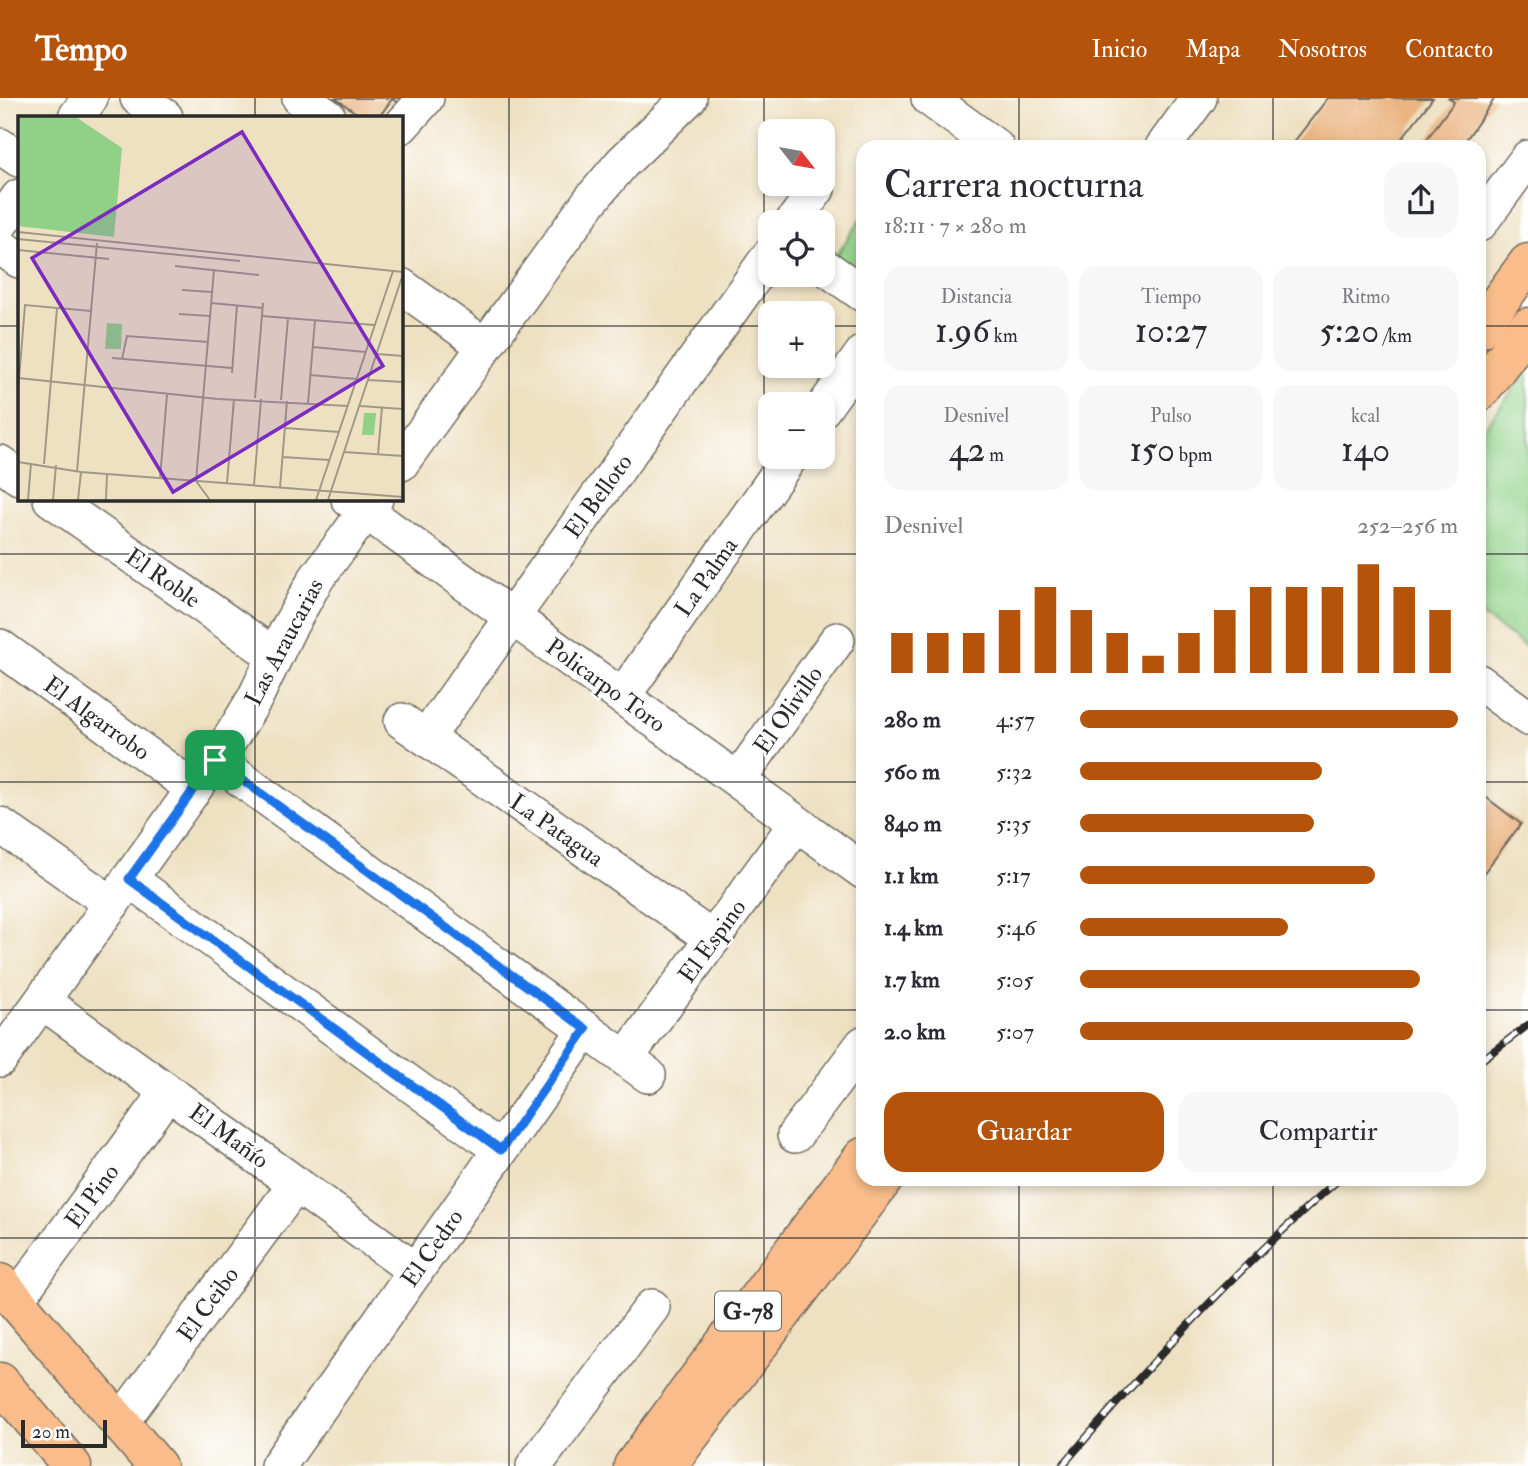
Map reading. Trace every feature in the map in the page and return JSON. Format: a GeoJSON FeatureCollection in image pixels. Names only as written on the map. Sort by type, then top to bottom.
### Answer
{"type":"FeatureCollection","features":[{"type":"Feature","properties":{"kind":"main road"},"geometry":{"type":"LineString","coordinates":[[1486,320],[1528,263]]}},
{"type":"Feature","properties":{"kind":"main road"},"geometry":{"type":"LineString","coordinates":[[1486,383],[1528,327]]}},
{"type":"Feature","properties":{"kind":"main road","name":"G-78"},"geometry":{"type":"LineString","coordinates":[[633,1466],[856,1166]]}},
{"type":"Feature","properties":{"kind":"main road","name":"G-78"},"geometry":{"type":"LineString","coordinates":[[667,1466],[878,1186]]}},
{"type":"Feature","properties":{"kind":"main road"},"geometry":{"type":"LineString","coordinates":[[8,1292],[157,1466]]}},
{"type":"Feature","properties":{"kind":"main road"},"geometry":{"type":"LineString","coordinates":[[0,1382],[72,1466]]}},
{"type":"Feature","properties":{"kind":"street"},"geometry":{"type":"LineString","coordinates":[[77,116],[90,98]]}},
{"type":"Feature","properties":{"kind":"street"},"geometry":{"type":"LineString","coordinates":[[138,98],[164,116]]}},
{"type":"Feature","properties":{"kind":"street"},"geometry":{"type":"LineString","coordinates":[[300,98],[327,116]]}},
{"type":"Feature","properties":{"kind":"street"},"geometry":{"type":"LineString","coordinates":[[402,125],[426,98]]}},
{"type":"Feature","properties":{"kind":"street"},"geometry":{"type":"LineString","coordinates":[[402,462],[590,201],[622,163],[689,98]]}},
{"type":"Feature","properties":{"kind":"street"},"geometry":{"type":"LineString","coordinates":[[929,98],[986,140]]}},
{"type":"Feature","properties":{"kind":"street"},"geometry":{"type":"LineString","coordinates":[[1168,140],[1199,98]]}},
{"type":"Feature","properties":{"kind":"street"},"geometry":{"type":"LineString","coordinates":[[0,146],[18,158]]}},
{"type":"Feature","properties":{"kind":"street"},"geometry":{"type":"LineString","coordinates":[[1486,215],[1528,158]]}},
{"type":"Feature","properties":{"kind":"street"},"geometry":{"type":"LineString","coordinates":[[0,224],[18,198]]}},
{"type":"Feature","properties":{"kind":"street"},"geometry":{"type":"LineString","coordinates":[[0,246],[18,259]]}},
{"type":"Feature","properties":{"kind":"street","name":"El Belloto"},"geometry":{"type":"LineString","coordinates":[[414,729],[512,617],[758,272]]}},
{"type":"Feature","properties":{"kind":"street"},"geometry":{"type":"LineString","coordinates":[[835,274],[856,289]]}},
{"type":"Feature","properties":{"kind":"street"},"geometry":{"type":"LineString","coordinates":[[402,287],[485,346]]}},
{"type":"Feature","properties":{"kind":"street"},"geometry":{"type":"LineString","coordinates":[[835,392],[856,363]]}},
{"type":"Feature","properties":{"kind":"street"},"geometry":{"type":"LineString","coordinates":[[0,463],[18,476]]}},
{"type":"Feature","properties":{"kind":"street","name":"La Palma"},"geometry":{"type":"LineString","coordinates":[[622,697],[782,469]]}},
{"type":"Feature","properties":{"kind":"street","name":"El Roble"},"geometry":{"type":"LineString","coordinates":[[52,500],[275,656]]}},
{"type":"Feature","properties":{"kind":"street","name":"Policarpo Toro"},"geometry":{"type":"LineString","coordinates":[[363,503],[512,617],[797,823],[856,854]]}},
{"type":"Feature","properties":{"kind":"street","name":"Las Araucarias"},"geometry":{"type":"LineString","coordinates":[[0,1059],[232,736],[255,698],[293,619],[363,503]]}},
{"type":"Feature","properties":{"kind":"street","name":"El Olivillo"},"geometry":{"type":"LineString","coordinates":[[738,780],[837,640]]}},
{"type":"Feature","properties":{"kind":"street","name":"El Algarrobo"},"geometry":{"type":"LineString","coordinates":[[0,647],[194,789]]}},
{"type":"Feature","properties":{"kind":"street"},"geometry":{"type":"LineString","coordinates":[[1486,687],[1528,718]]}},
{"type":"Feature","properties":{"kind":"street","name":"La Patagua"},"geometry":{"type":"LineString","coordinates":[[414,729],[713,939]]}},
{"type":"Feature","properties":{"kind":"street"},"geometry":{"type":"LineString","coordinates":[[215,760],[586,1029]]}},
{"type":"Feature","properties":{"kind":"street","name":"El Espino"},"geometry":{"type":"LineString","coordinates":[[586,1029],[637,1066],[713,939],[797,823]]}},
{"type":"Feature","properties":{"kind":"street"},"geometry":{"type":"LineString","coordinates":[[0,825],[120,892],[501,1150]]}},
{"type":"Feature","properties":{"kind":"street","name":"El Mañío"},"geometry":{"type":"LineString","coordinates":[[42,1001],[416,1271]]}},
{"type":"Feature","properties":{"kind":"street","name":"El Cedro"},"geometry":{"type":"LineString","coordinates":[[278,1466],[586,1029]]}},
{"type":"Feature","properties":{"kind":"street"},"geometry":{"type":"LineString","coordinates":[[794,1135],[856,1053]]}},
{"type":"Feature","properties":{"kind":"street","name":"El Pino"},"geometry":{"type":"LineString","coordinates":[[8,1292],[169,1092]]}},
{"type":"Feature","properties":{"kind":"street","name":"El Ceibo"},"geometry":{"type":"LineString","coordinates":[[120,1423],[296,1184]]}},
{"type":"Feature","properties":{"kind":"street"},"geometry":{"type":"LineString","coordinates":[[534,1466],[652,1307]]}},
{"type":"Feature","properties":{"kind":"green space"},"geometry":{"type":"Polygon","coordinates":[[[856,226],[856,270],[835,257],[856,226]]]}},
{"type":"Feature","properties":{"kind":"green space"},"geometry":{"type":"Polygon","coordinates":[[[1528,370],[1528,649],[1486,618],[1486,426],[1528,370]]]}},
{"type":"Feature","properties":{"kind":"building"},"geometry":{"type":"Polygon","coordinates":[[[335,98],[407,98],[402,105],[392,99],[380,116],[361,116],[335,98]]]}},
{"type":"Feature","properties":{"kind":"building"},"geometry":{"type":"Polygon","coordinates":[[[1328,98],[1433,98],[1400,140],[1295,140],[1328,98]]]}},
{"type":"Feature","properties":{"kind":"building"},"geometry":{"type":"Polygon","coordinates":[[[1449,98],[1495,98],[1466,140],[1426,140],[1454,102],[1449,98]]]}},
{"type":"Feature","properties":{"kind":"building"},"geometry":{"type":"Polygon","coordinates":[[[1486,797],[1521,824],[1486,870],[1486,797]]]}},
{"type":"Feature","properties":{"kind":"railway"},"geometry":{"type":"LineString","coordinates":[[1486,1057],[1528,1025]]}},
{"type":"Feature","properties":{"kind":"railway"},"geometry":{"type":"LineString","coordinates":[[1062,1466],[1195,1318],[1331,1186]]}},
{"type":"Feature","properties":{"kind":"route"},"geometry":{"type":"LineString","coordinates":[[215,760],[586,1029],[501,1150],[129,879],[215,760]]}}]}
